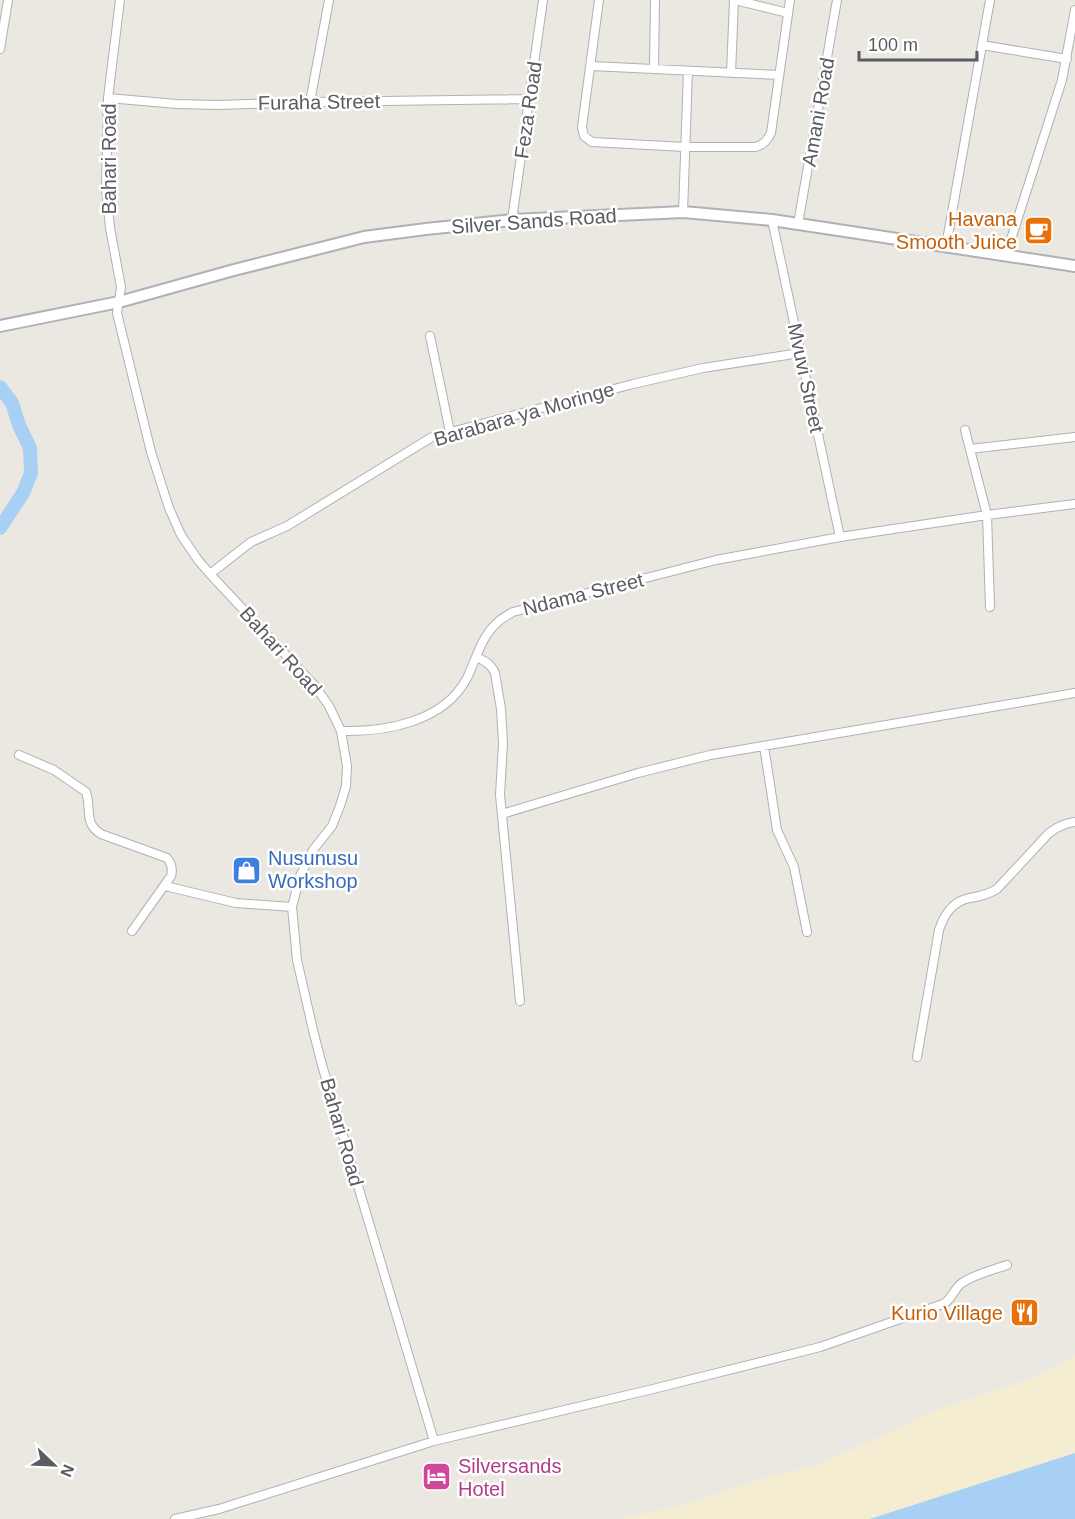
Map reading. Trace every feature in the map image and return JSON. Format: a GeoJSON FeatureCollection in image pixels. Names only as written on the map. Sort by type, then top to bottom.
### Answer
{"type":"FeatureCollection","features":[{"type":"Feature","properties":{"kind":"street"},"geometry":{"type":"LineString","coordinates":[[0,49],[8,0]]}},
{"type":"Feature","properties":{"kind":"street","name":"Bahari Road"},"geometry":{"type":"LineString","coordinates":[[120,0],[108,98],[106,188],[110,228],[121,287],[117,313],[151,452],[165,497],[181,536],[210,574],[315,686],[329,706],[341,731],[347,766],[346,786],[332,826],[313,850],[300,876],[292,908],[297,960],[313,1030],[434,1441]]}},
{"type":"Feature","properties":{"kind":"street"},"geometry":{"type":"LineString","coordinates":[[310,102],[329,0]]}},
{"type":"Feature","properties":{"kind":"street","name":"Feza Road"},"geometry":{"type":"LineString","coordinates":[[512,220],[543,0]]}},
{"type":"Feature","properties":{"kind":"street"},"geometry":{"type":"LineString","coordinates":[[598,0],[583,132],[592,142],[686,147],[755,147],[765,142],[771,133],[790,0]]}},
{"type":"Feature","properties":{"kind":"street"},"geometry":{"type":"LineString","coordinates":[[654,69],[655,0]]}},
{"type":"Feature","properties":{"kind":"street"},"geometry":{"type":"LineString","coordinates":[[731,73],[734,0],[788,13]]}},
{"type":"Feature","properties":{"kind":"street","name":"Amani Road"},"geometry":{"type":"LineString","coordinates":[[798,224],[837,0]]}},
{"type":"Feature","properties":{"kind":"street"},"geometry":{"type":"LineString","coordinates":[[946,246],[990,0]]}},
{"type":"Feature","properties":{"kind":"street"},"geometry":{"type":"LineString","coordinates":[[1006,255],[1062,80],[1075,12]]}},
{"type":"Feature","properties":{"kind":"street"},"geometry":{"type":"LineString","coordinates":[[982,45],[1066,59]]}},
{"type":"Feature","properties":{"kind":"street"},"geometry":{"type":"LineString","coordinates":[[591,66],[779,75]]}},
{"type":"Feature","properties":{"kind":"street"},"geometry":{"type":"LineString","coordinates":[[683,212],[688,70]]}},
{"type":"Feature","properties":{"kind":"street","name":"Furaha Street"},"geometry":{"type":"LineString","coordinates":[[108,98],[217,105],[529,99]]}},
{"type":"Feature","properties":{"kind":"street","name":"Silver Sands Road"},"geometry":{"type":"LineString","coordinates":[[5,325],[119,302],[364,237],[512,220],[683,212],[772,220],[1075,266]]}},
{"type":"Feature","properties":{"kind":"street","name":"Mvuvi Street"},"geometry":{"type":"LineString","coordinates":[[772,220],[840,537]]}},
{"type":"Feature","properties":{"kind":"street"},"geometry":{"type":"LineString","coordinates":[[430,336],[450,432]]}},
{"type":"Feature","properties":{"kind":"street","name":"Barabara ya Moringe"},"geometry":{"type":"LineString","coordinates":[[210,574],[251,542],[287,526],[432,438],[633,384],[703,368],[800,353]]}},
{"type":"Feature","properties":{"kind":"street"},"geometry":{"type":"LineString","coordinates":[[965,430],[987,515],[990,607]]}},
{"type":"Feature","properties":{"kind":"street"},"geometry":{"type":"LineString","coordinates":[[970,449],[1075,437]]}},
{"type":"Feature","properties":{"kind":"street","name":"Ndama Street"},"geometry":{"type":"LineString","coordinates":[[341,731],[357,732],[402,724],[427,716],[449,701],[466,681],[485,638],[497,622],[513,612],[716,560],[840,537],[1075,504]]}},
{"type":"Feature","properties":{"kind":"street"},"geometry":{"type":"LineString","coordinates":[[476,657],[493,668],[501,709],[503,743],[500,795],[520,1001]]}},
{"type":"Feature","properties":{"kind":"street"},"geometry":{"type":"LineString","coordinates":[[502,813],[638,773],[710,755],[1075,693]]}},
{"type":"Feature","properties":{"kind":"street"},"geometry":{"type":"LineString","coordinates":[[764,746],[777,830],[794,867],[807,932]]}},
{"type":"Feature","properties":{"kind":"street"},"geometry":{"type":"LineString","coordinates":[[19,755],[54,770],[86,792],[89,819],[95,831],[167,858],[172,871],[165,886],[132,931]]}},
{"type":"Feature","properties":{"kind":"street"},"geometry":{"type":"LineString","coordinates":[[917,1058],[939,930],[947,911],[955,903],[964,899],[990,894],[1048,833],[1075,822]]}},
{"type":"Feature","properties":{"kind":"street"},"geometry":{"type":"LineString","coordinates":[[165,886],[236,903],[292,908]]}},
{"type":"Feature","properties":{"kind":"street"},"geometry":{"type":"LineString","coordinates":[[175,1519],[219,1509],[434,1441],[820,1347],[943,1304],[951,1299],[954,1290],[970,1278],[1007,1265]]}},
{"type":"Feature","properties":{"kind":"sand"},"geometry":{"type":"Polygon","coordinates":[[[1075,1356],[1075,1453],[870,1519],[617,1519],[683,1505],[768,1477],[819,1464],[945,1407],[1034,1378],[1075,1356]]]}},
{"type":"Feature","properties":{"kind":"water"},"geometry":{"type":"Polygon","coordinates":[[[1075,1453],[1075,1519],[870,1519],[1075,1453]]]}},
{"type":"Feature","properties":{"kind":"waterway"},"geometry":{"type":"LineString","coordinates":[[0,387],[12,403],[30,448],[31,473],[23,493],[0,528]]}},
{"type":"Feature","properties":{"kind":"place","name":"Havana Smooth Juice"},"geometry":{"type":"Point","coordinates":[1038,230]}},
{"type":"Feature","properties":{"kind":"place","name":"Nusunusu Workshop"},"geometry":{"type":"Point","coordinates":[247,870]}},
{"type":"Feature","properties":{"kind":"place","name":"Kurio Village"},"geometry":{"type":"Point","coordinates":[1024,1313]}},
{"type":"Feature","properties":{"kind":"place","name":"Silversands Hotel"},"geometry":{"type":"Point","coordinates":[437,1477]}}]}
